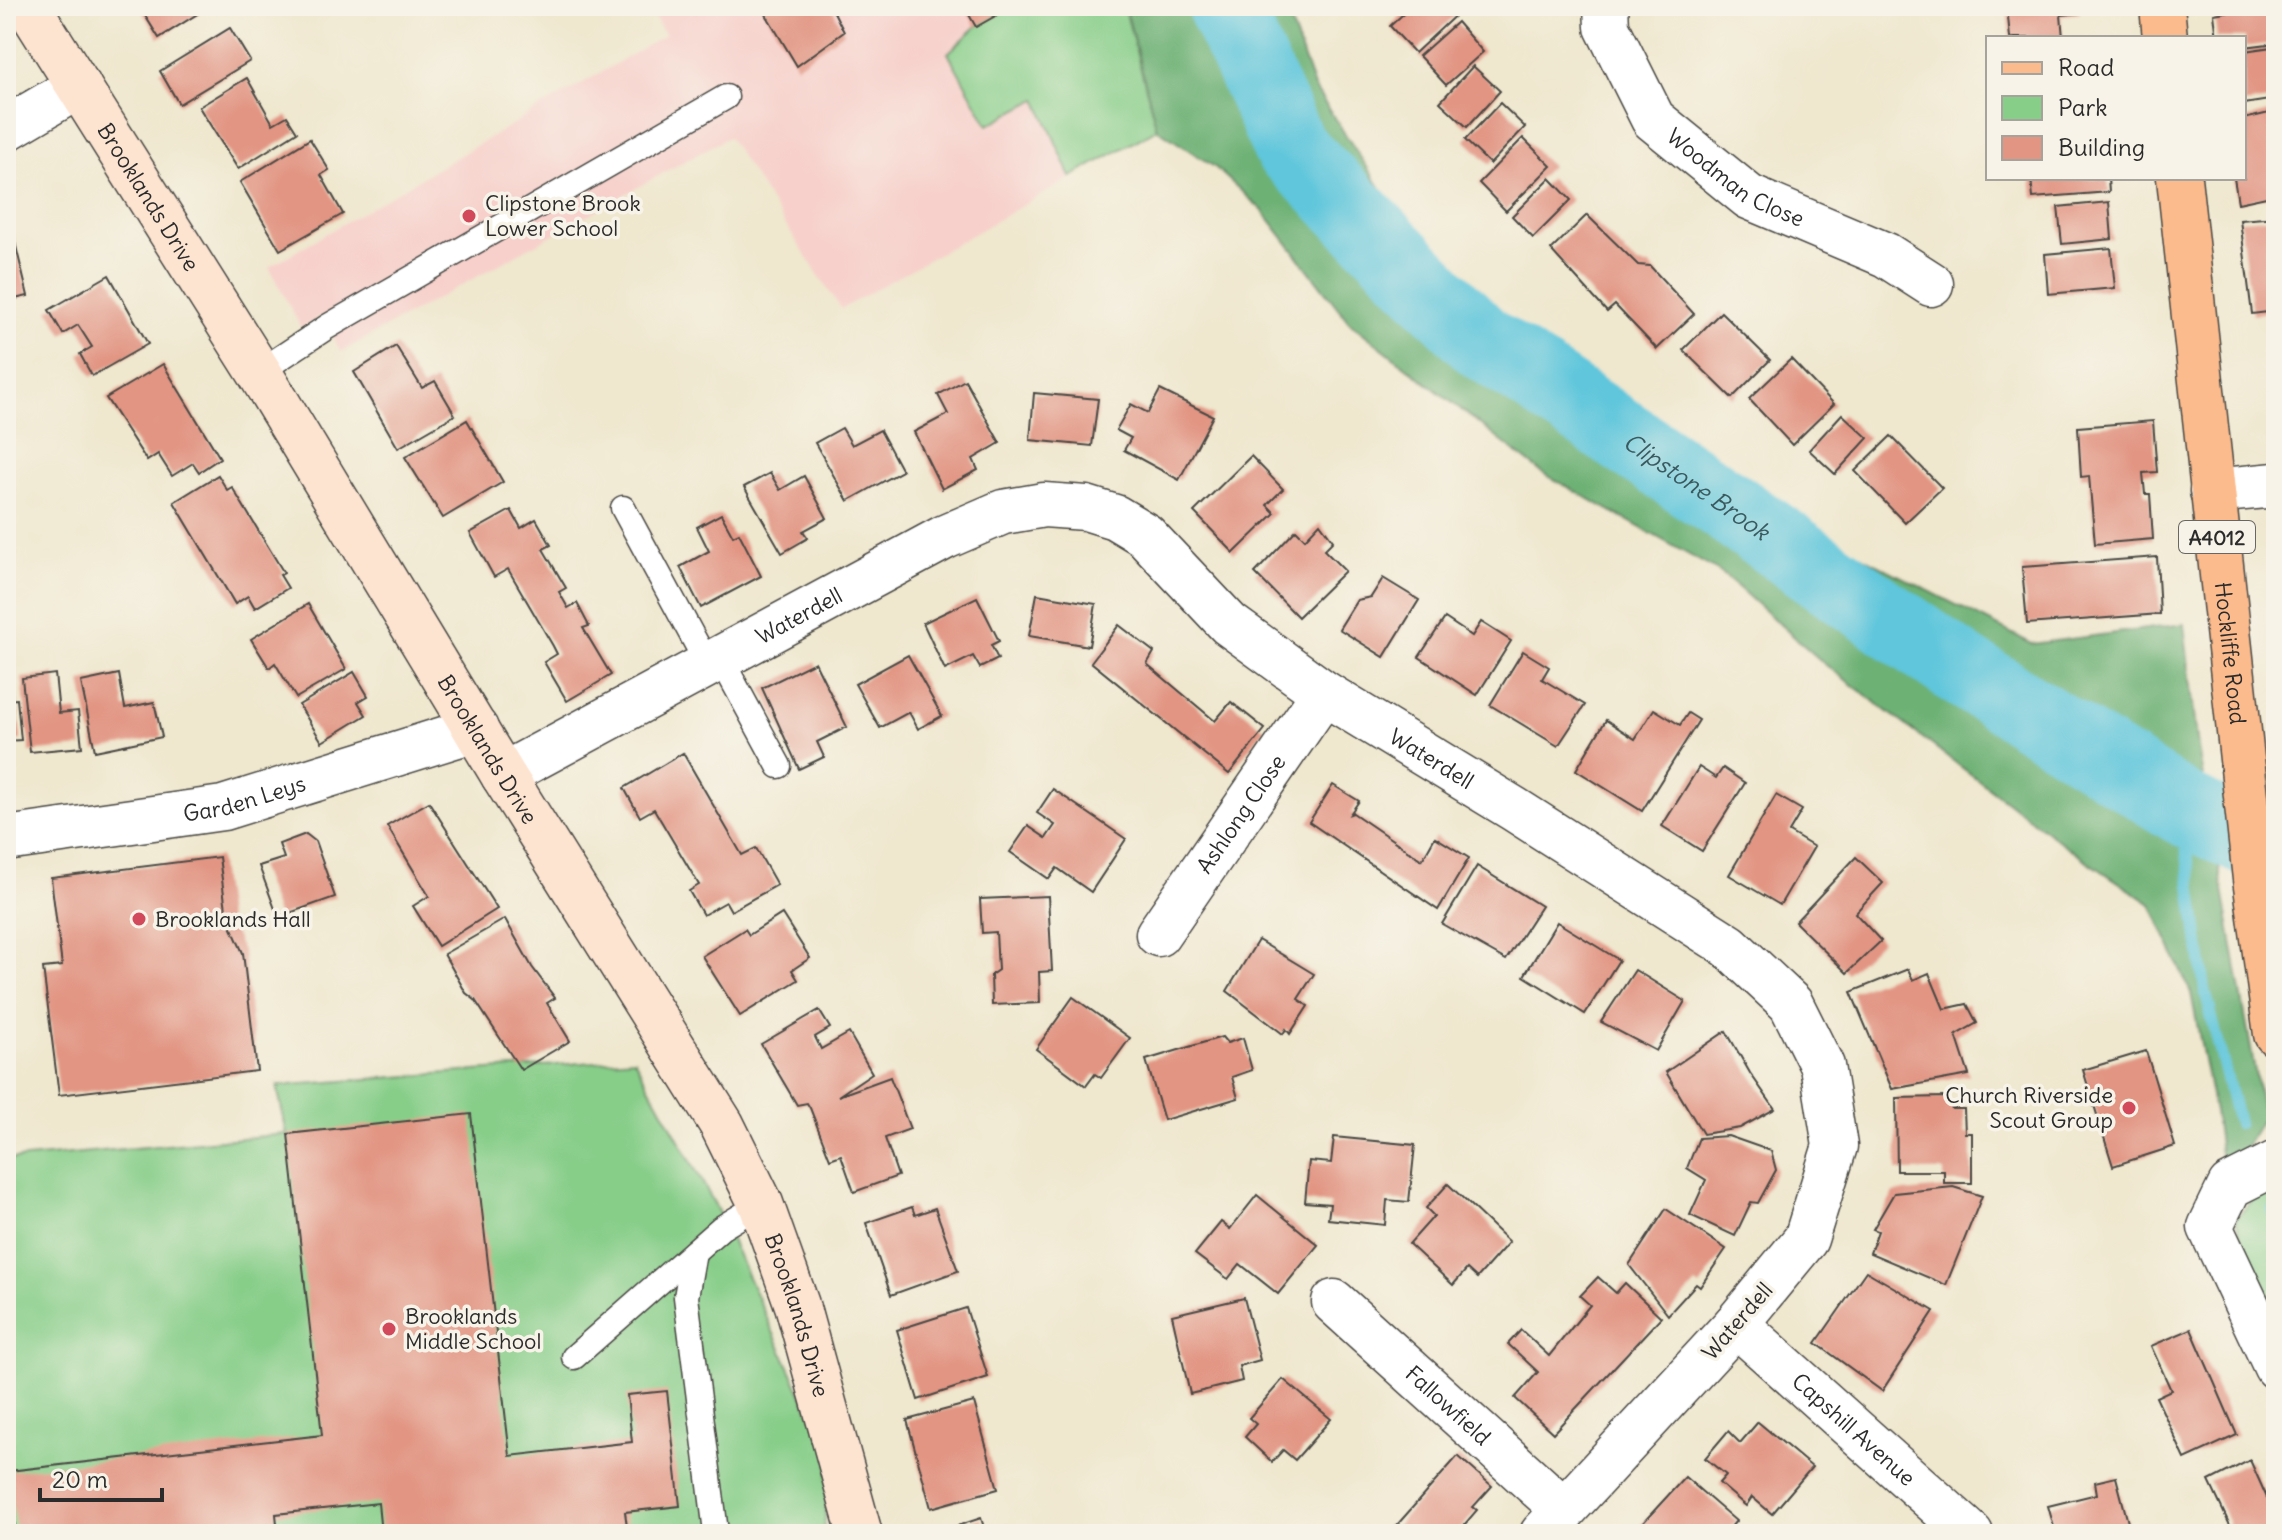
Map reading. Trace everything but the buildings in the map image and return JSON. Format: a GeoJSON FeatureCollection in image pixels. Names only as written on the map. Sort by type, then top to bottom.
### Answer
{"type":"FeatureCollection","features":[{"type":"Feature","properties":{"kind":"main road"},"geometry":{"type":"LineString","coordinates":[[2162,6],[2165,36]]}},
{"type":"Feature","properties":{"kind":"main road","name":"Hockliffe Road"},"geometry":{"type":"LineString","coordinates":[[2179,180],[2255,879],[2276,1034]]}},
{"type":"Feature","properties":{"kind":"street","name":"Brooklands Drive"},"geometry":{"type":"LineString","coordinates":[[28,6],[259,372],[503,775],[722,1125],[761,1204],[797,1305],[860,1534]]}},
{"type":"Feature","properties":{"kind":"street","name":"Woodman Close"},"geometry":{"type":"LineString","coordinates":[[1606,6],[1607,27],[1653,119],[1749,197],[1886,255],[1931,284]]}},
{"type":"Feature","properties":{"kind":"street"},"geometry":{"type":"LineString","coordinates":[[6,129],[79,86]]}},
{"type":"Feature","properties":{"kind":"street"},"geometry":{"type":"LineString","coordinates":[[2212,491],[2276,485]]}},
{"type":"Feature","properties":{"kind":"street","name":"Waterdell"},"geometry":{"type":"LineString","coordinates":[[503,775],[945,537],[1003,512],[1044,505],[1086,508],[1115,517],[1145,535],[1229,624],[1324,693],[1729,946],[1791,1004],[1822,1066],[1835,1146],[1806,1239],[1736,1324],[1553,1522]]}},
{"type":"Feature","properties":{"kind":"street","name":"Ashlong Close"},"geometry":{"type":"LineString","coordinates":[[1158,934],[1324,693]]}},
{"type":"Feature","properties":{"kind":"street","name":"Garden Leys"},"geometry":{"type":"LineString","coordinates":[[6,839],[223,808],[476,729]]}},
{"type":"Feature","properties":{"kind":"street"},"geometry":{"type":"LineString","coordinates":[[2276,1163],[2230,1186],[2210,1227],[2276,1367]]}},
{"type":"Feature","properties":{"kind":"street","name":"Fallowfield"},"geometry":{"type":"LineString","coordinates":[[1334,1302],[1553,1522]]}},
{"type":"Feature","properties":{"kind":"street","name":"Capshill Avenue"},"geometry":{"type":"LineString","coordinates":[[1736,1324],[1971,1534]]}},
{"type":"Feature","properties":{"kind":"lane"},"geometry":{"type":"LineString","coordinates":[[259,372],[327,327],[726,97]]}},
{"type":"Feature","properties":{"kind":"lane"},"geometry":{"type":"LineString","coordinates":[[623,508],[779,766]]}},
{"type":"Feature","properties":{"kind":"lane"},"geometry":{"type":"LineString","coordinates":[[574,1357],[721,1228],[761,1204]]}},
{"type":"Feature","properties":{"kind":"lane"},"geometry":{"type":"LineString","coordinates":[[694,1252],[686,1297],[717,1533]]}},
{"type":"Feature","properties":{"kind":"shaded area","name":"Clipstone Brook Lower School"},"geometry":{"type":"Polygon","coordinates":[[[648,6],[1124,6],[1157,129],[841,309],[728,137],[341,352],[321,316],[301,328],[269,267],[665,35],[648,6]]]}},
{"type":"Feature","properties":{"kind":"green space"},"geometry":{"type":"Polygon","coordinates":[[[1013,6],[1124,6],[1157,129],[1071,177],[1037,99],[988,125],[948,53],[976,27],[1013,6]]]}},
{"type":"Feature","properties":{"kind":"green space"},"geometry":{"type":"Polygon","coordinates":[[[1125,6],[1285,6],[1314,87],[1421,249],[1575,373],[1857,554],[2032,644],[2184,624],[2198,748],[2263,1117],[2237,1161],[2222,1169],[2191,993],[2151,904],[2074,852],[1826,665],[1723,574],[1541,472],[1349,322],[1262,210],[1216,168],[1157,129],[1125,6]]]}},
{"type":"Feature","properties":{"kind":"green space","name":"Brooklands Middle School"},"geometry":{"type":"Polygon","coordinates":[[[634,1059],[715,1205],[829,1454],[824,1534],[6,1534],[6,1160],[287,1134],[277,1086],[634,1059]]]}},
{"type":"Feature","properties":{"kind":"green space"},"geometry":{"type":"Polygon","coordinates":[[[2276,1189],[2276,1315],[2242,1245],[2236,1219],[2252,1200],[2276,1189]]]}},
{"type":"Feature","properties":{"kind":"waterway","name":"Clipstone Brook"},"geometry":{"type":"LineString","coordinates":[[1224,6],[1290,148],[1482,342],[1717,499],[1962,670],[2181,807],[2276,854]]}},
{"type":"Feature","properties":{"kind":"waterway"},"geometry":{"type":"LineString","coordinates":[[2181,807],[2205,990],[2238,1123]]}},
{"type":"Feature","properties":{"kind":"waterway"},"geometry":{"type":"LineString","coordinates":[[2273,1210],[2276,1216]]}},
{"type":"Feature","properties":{"kind":"place","name":"Clipstone Brook Lower School"},"geometry":{"type":"Point","coordinates":[469,216]}},
{"type":"Feature","properties":{"kind":"place","name":"Brooklands Hall"},"geometry":{"type":"Point","coordinates":[139,919]}},
{"type":"Feature","properties":{"kind":"place","name":"Church Riverside Scout Group"},"geometry":{"type":"Point","coordinates":[2129,1108]}},
{"type":"Feature","properties":{"kind":"place","name":"Brooklands Middle School"},"geometry":{"type":"Point","coordinates":[389,1329]}}]}
